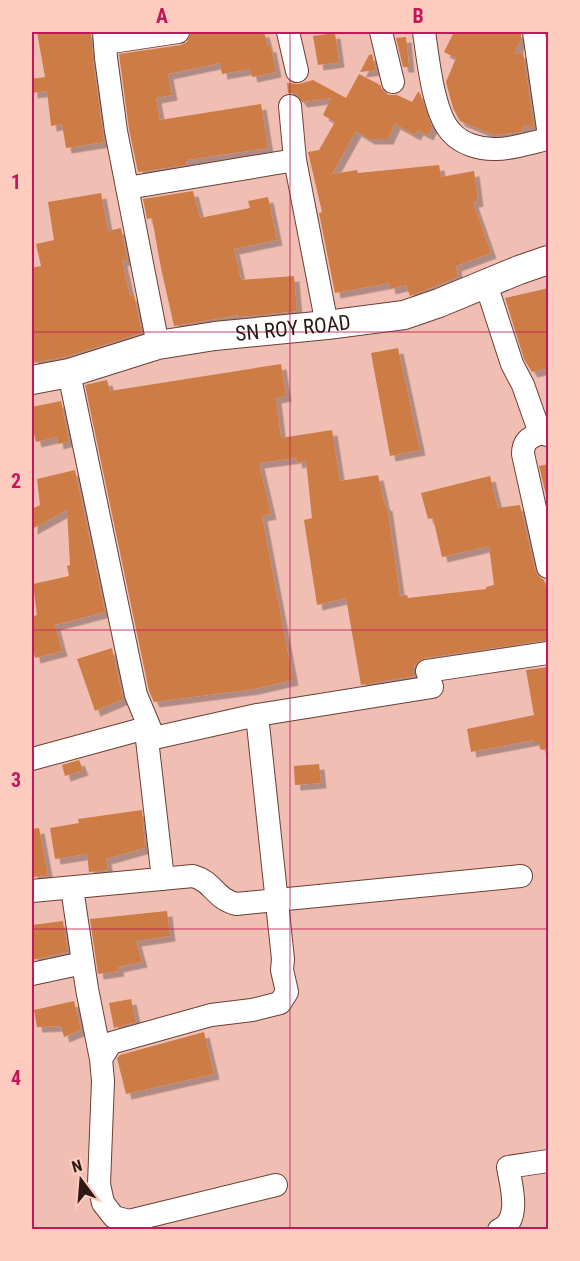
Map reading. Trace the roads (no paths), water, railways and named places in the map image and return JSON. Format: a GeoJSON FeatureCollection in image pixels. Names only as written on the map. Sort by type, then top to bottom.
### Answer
{"type":"FeatureCollection","features":[{"type":"Feature","properties":{"kind":"street"},"geometry":{"type":"LineString","coordinates":[[158,345],[116,131],[104,37],[178,32]]}},
{"type":"Feature","properties":{"kind":"street"},"geometry":{"type":"LineString","coordinates":[[288,32],[297,71]]}},
{"type":"Feature","properties":{"kind":"street"},"geometry":{"type":"LineString","coordinates":[[381,32],[393,82]]}},
{"type":"Feature","properties":{"kind":"street"},"geometry":{"type":"LineString","coordinates":[[424,32],[434,92],[442,117],[451,133],[471,146],[495,149],[549,139]]}},
{"type":"Feature","properties":{"kind":"street"},"geometry":{"type":"LineString","coordinates":[[534,32],[549,129]]}},
{"type":"Feature","properties":{"kind":"street"},"geometry":{"type":"LineString","coordinates":[[290,106],[295,160],[327,326]]}},
{"type":"Feature","properties":{"kind":"street"},"geometry":{"type":"LineString","coordinates":[[127,188],[295,160]]}},
{"type":"Feature","properties":{"kind":"street","name":"SN ROY ROAD"},"geometry":{"type":"LineString","coordinates":[[32,380],[69,373],[158,345],[404,315],[549,260]]}},
{"type":"Feature","properties":{"kind":"street"},"geometry":{"type":"LineString","coordinates":[[486,284],[512,364],[544,434],[527,438],[523,445],[523,454],[549,567]]}},
{"type":"Feature","properties":{"kind":"street"},"geometry":{"type":"LineString","coordinates":[[69,373],[136,695],[154,738],[256,715],[432,687],[427,671],[549,653]]}},
{"type":"Feature","properties":{"kind":"street"},"geometry":{"type":"LineString","coordinates":[[101,1059],[111,1043],[211,1015],[252,1010],[280,1003],[287,992],[282,970],[277,900],[256,715]]}},
{"type":"Feature","properties":{"kind":"street"},"geometry":{"type":"LineString","coordinates":[[32,759],[145,721]]}},
{"type":"Feature","properties":{"kind":"street"},"geometry":{"type":"LineString","coordinates":[[145,721],[163,879]]}},
{"type":"Feature","properties":{"kind":"street"},"geometry":{"type":"LineString","coordinates":[[32,891],[193,876],[204,879],[224,901],[236,904],[521,876]]}},
{"type":"Feature","properties":{"kind":"street"},"geometry":{"type":"LineString","coordinates":[[72,888],[101,1059],[103,1081],[99,1184],[103,1203],[114,1217],[129,1221],[276,1185]]}},
{"type":"Feature","properties":{"kind":"street"},"geometry":{"type":"LineString","coordinates":[[32,974],[83,963]]}},
{"type":"Feature","properties":{"kind":"street"},"geometry":{"type":"LineString","coordinates":[[499,1230],[504,1228],[511,1218],[513,1204],[508,1167],[549,1161]]}}]}
